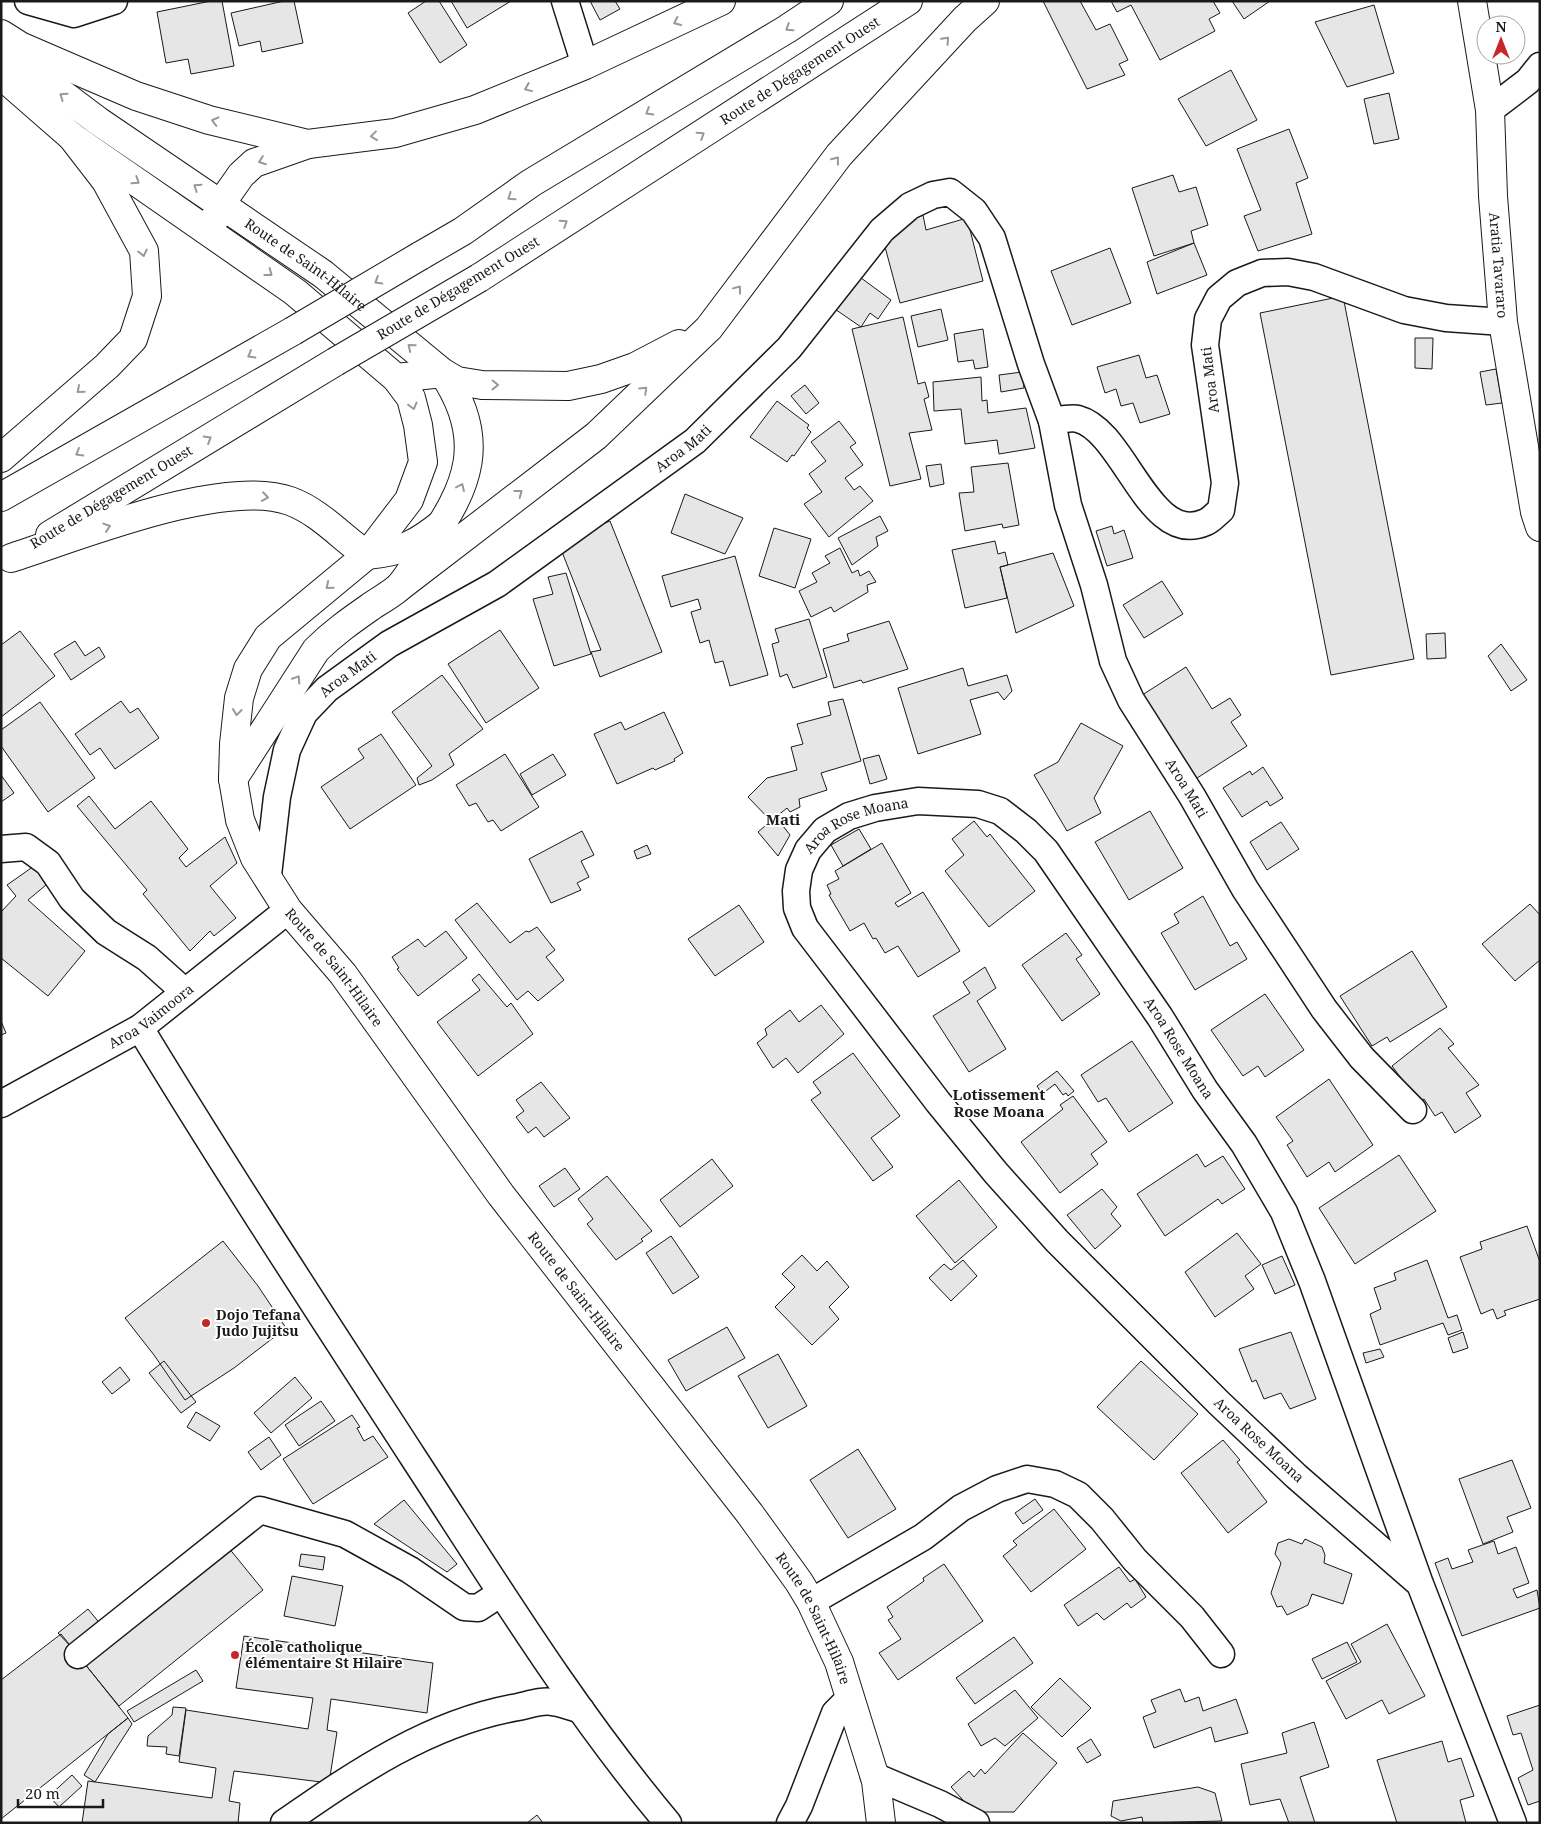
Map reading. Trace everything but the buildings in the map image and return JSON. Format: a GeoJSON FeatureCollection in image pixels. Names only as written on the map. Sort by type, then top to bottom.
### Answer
{"type":"FeatureCollection","features":[{"type":"Feature","properties":{"kind":"main road"},"geometry":{"type":"LineString","coordinates":[[206,229],[225,206],[227,195],[236,182],[254,163],[308,144],[395,133],[475,110],[585,65],[721,1]]}},
{"type":"Feature","properties":{"kind":"main road"},"geometry":{"type":"LineString","coordinates":[[1,497],[293,331],[463,231],[531,183],[787,29],[829,1]]}},
{"type":"Feature","properties":{"kind":"main road","name":"Route de Dégagement Ouest"},"geometry":{"type":"LineString","coordinates":[[6,561],[335,362],[479,278],[908,1]]}},
{"type":"Feature","properties":{"kind":"main road"},"geometry":{"type":"LineString","coordinates":[[398,588],[596,436],[709,328],[839,155],[965,19],[985,1]]}},
{"type":"Feature","properties":{"kind":"main road","name":"Aratia Tavararo"},"geometry":{"type":"LineString","coordinates":[[1472,1],[1490,110],[1503,322],[1535,512],[1540,527]]}},
{"type":"Feature","properties":{"kind":"main road"},"geometry":{"type":"LineString","coordinates":[[1,34],[20,46],[136,96],[209,120],[308,144]]}},
{"type":"Feature","properties":{"kind":"main road","name":"Route de Saint-Hilaire"},"geometry":{"type":"LineString","coordinates":[[1,48],[83,110],[323,274],[443,373],[456,393],[465,414],[468,445],[466,477],[444,522],[398,588],[334,632],[316,650],[233,779]]}},
{"type":"Feature","properties":{"kind":"main road","name":"Route de Saint-Hilaire"},"geometry":{"type":"LineString","coordinates":[[1,75],[72,137],[295,292],[396,378],[411,398],[418,425],[423,462],[409,500],[367,555],[268,637],[248,669],[238,698],[233,779],[240,820],[255,858],[268,875],[288,910],[342,974],[501,1195],[750,1514],[811,1602],[839,1662],[874,1776],[881,1823]]}},
{"type":"Feature","properties":{"kind":"main road"},"geometry":{"type":"LineString","coordinates":[[1,458],[107,366],[133,339],[147,296],[144,250],[106,181],[72,137]]}},
{"type":"Feature","properties":{"kind":"main road"},"geometry":{"type":"LineString","coordinates":[[396,378],[443,373],[458,381],[482,385],[568,386],[602,379],[635,367],[709,328]]}},
{"type":"Feature","properties":{"kind":"main road"},"geometry":{"type":"LineString","coordinates":[[6,561],[166,508],[213,499],[251,495],[288,500],[314,514],[367,555],[392,553],[408,547],[444,522]]}},
{"type":"Feature","properties":{"kind":"street"},"geometry":{"type":"LineString","coordinates":[[28,1],[74,14],[114,1]]}},
{"type":"Feature","properties":{"kind":"street"},"geometry":{"type":"LineString","coordinates":[[567,2],[585,65]]}},
{"type":"Feature","properties":{"kind":"street"},"geometry":{"type":"LineString","coordinates":[[1490,110],[1528,82],[1540,66]]}},
{"type":"Feature","properties":{"kind":"street","name":"Aroa Mati"},"geometry":{"type":"LineString","coordinates":[[268,875],[277,797],[287,750],[304,713],[327,689],[389,644],[496,584],[696,441],[790,348],[882,230],[910,206],[934,195],[950,192],[974,211],[992,238],[1031,364],[1052,421],[1068,505],[1094,585],[1113,661],[1131,700],[1192,796],[1246,889],[1324,1009],[1362,1058],[1413,1110]]}},
{"type":"Feature","properties":{"kind":"street","name":"Aroa Mati"},"geometry":{"type":"LineString","coordinates":[[1052,421],[1077,419],[1098,429],[1149,500],[1174,523],[1189,527],[1207,522],[1221,510],[1225,482],[1206,345],[1208,319],[1219,298],[1237,283],[1262,273],[1288,272],[1314,277],[1404,310],[1446,318],[1503,322]]}},
{"type":"Feature","properties":{"kind":"street","name":"Aroa Rose Moana"},"geometry":{"type":"LineString","coordinates":[[1420,1584],[1296,1476],[1219,1403],[1057,1241],[996,1173],[938,1102],[805,928],[797,908],[796,891],[799,870],[808,850],[825,830],[849,816],[875,808],[918,801],[959,802],[978,804],[1000,811],[1026,830],[1046,851],[1160,1017],[1206,1090],[1244,1144],[1284,1212],[1312,1281],[1420,1584],[1513,1823]]}},
{"type":"Feature","properties":{"kind":"street"},"geometry":{"type":"LineString","coordinates":[[1,849],[26,847],[48,863],[72,899],[106,932],[147,958],[185,992]]}},
{"type":"Feature","properties":{"kind":"street","name":"Aroa Vaimoora"},"geometry":{"type":"LineString","coordinates":[[1,1104],[140,1028],[288,910]]}},
{"type":"Feature","properties":{"kind":"street"},"geometry":{"type":"LineString","coordinates":[[140,1028],[340,1346],[501,1593],[582,1710],[668,1823]]}},
{"type":"Feature","properties":{"kind":"street"},"geometry":{"type":"LineString","coordinates":[[811,1602],[922,1536],[961,1508],[997,1489],[1028,1479],[1055,1484],[1078,1495],[1102,1519],[1135,1560],[1192,1616],[1221,1654]]}},
{"type":"Feature","properties":{"kind":"street"},"geometry":{"type":"LineString","coordinates":[[78,1655],[260,1510],[345,1534],[410,1570],[464,1607],[478,1608],[501,1593]]}},
{"type":"Feature","properties":{"kind":"street"},"geometry":{"type":"LineString","coordinates":[[790,1823],[799,1806],[835,1713],[849,1699]]}},
{"type":"Feature","properties":{"kind":"street"},"geometry":{"type":"LineString","coordinates":[[284,1823],[373,1764],[416,1740],[451,1725],[491,1712],[550,1701],[582,1710]]}},
{"type":"Feature","properties":{"kind":"street"},"geometry":{"type":"LineString","coordinates":[[874,1776],[940,1804],[976,1823]]}},
{"type":"Feature","properties":{"kind":"place","name":"Dojo Tefana Judo Jujitsu"},"geometry":{"type":"Point","coordinates":[206,1323]}},
{"type":"Feature","properties":{"kind":"place","name":"École catholique élémentaire St Hilaire"},"geometry":{"type":"Point","coordinates":[235,1655]}},
{"type":"Feature","properties":{"kind":"district","name":"Mati"},"geometry":{"type":"Point","coordinates":[783,820]}},
{"type":"Feature","properties":{"kind":"district","name":"Lotissement Rose Moana"},"geometry":{"type":"Point","coordinates":[999,1104]}}]}
